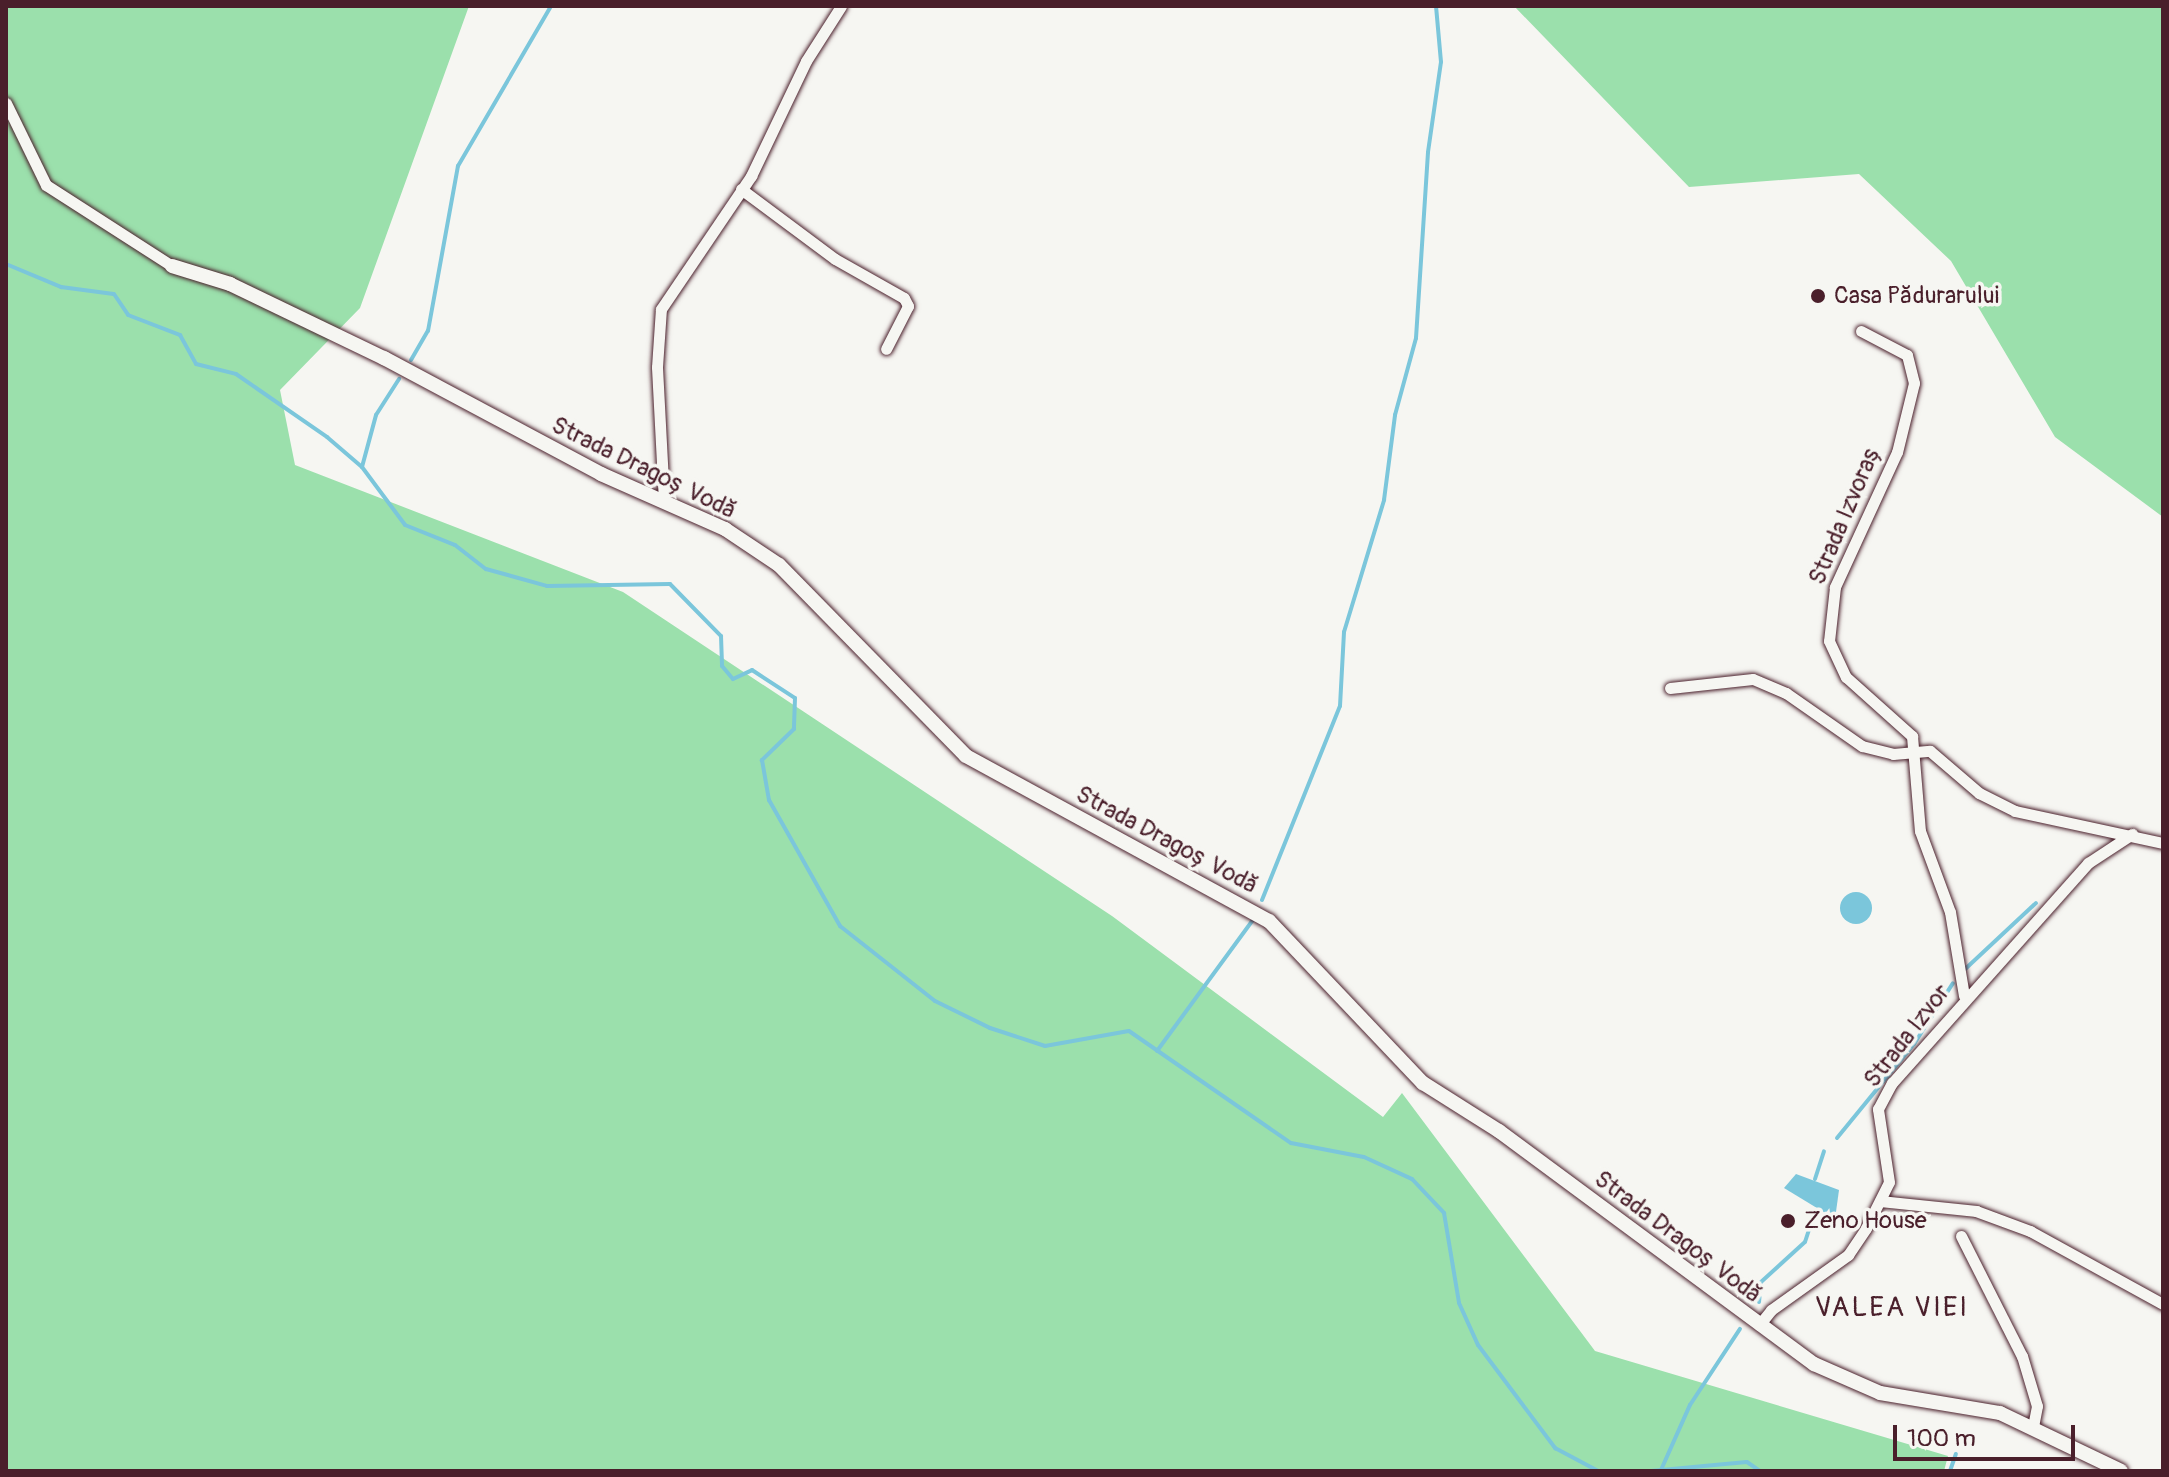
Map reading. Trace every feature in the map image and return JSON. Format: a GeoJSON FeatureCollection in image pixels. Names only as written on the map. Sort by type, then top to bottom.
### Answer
{"type":"FeatureCollection","features":[{"type":"Feature","properties":{"kind":"street"},"geometry":{"type":"LineString","coordinates":[[664,501],[657,367],[661,309],[741,189],[806,61],[841,6]]}},
{"type":"Feature","properties":{"kind":"street"},"geometry":{"type":"LineString","coordinates":[[6,103],[46,185],[172,266]]}},
{"type":"Feature","properties":{"kind":"street"},"geometry":{"type":"LineString","coordinates":[[741,189],[835,259],[904,298],[908,306],[886,349]]}},
{"type":"Feature","properties":{"kind":"street","name":"Strada Dragoș Vodă"},"geometry":{"type":"LineString","coordinates":[[172,266],[244,291],[664,501],[779,565],[966,756],[1269,921],[1423,1083],[1499,1131],[1759,1325],[1848,1384],[2000,1413],[2121,1471]]}},
{"type":"Feature","properties":{"kind":"street","name":"Strada Izvoraș"},"geometry":{"type":"LineString","coordinates":[[1861,331],[1907,355],[1914,383],[1897,452],[1835,587],[1829,641],[1846,677],[1912,736],[1920,831],[1950,912],[1964,996]]}},
{"type":"Feature","properties":{"kind":"street"},"geometry":{"type":"LineString","coordinates":[[1670,688],[1753,679],[1786,693],[1862,746],[1930,751],[1979,793],[2015,811],[2163,843]]}},
{"type":"Feature","properties":{"kind":"street","name":"Strada Izvor"},"geometry":{"type":"LineString","coordinates":[[1759,1325],[1771,1310],[1848,1255],[1880,1201],[1890,1173],[1879,1119],[1883,1097],[1964,996],[2088,863],[2132,834]]}},
{"type":"Feature","properties":{"kind":"street"},"geometry":{"type":"LineString","coordinates":[[1880,1201],[1985,1214],[2030,1231],[2163,1304]]}},
{"type":"Feature","properties":{"kind":"street"},"geometry":{"type":"LineString","coordinates":[[1961,1236],[2022,1356],[2037,1406],[2033,1427]]}},
{"type":"Feature","properties":{"kind":"green space"},"geometry":{"type":"Polygon","coordinates":[[[6,6],[469,6],[360,308],[280,390],[295,465],[623,592],[1112,916],[1383,1117],[1402,1093],[1595,1351],[1948,1456],[1944,1471],[6,1471],[6,6]]]}},
{"type":"Feature","properties":{"kind":"green space"},"geometry":{"type":"Polygon","coordinates":[[[1514,6],[2163,6],[2163,517],[2055,437],[1951,261],[1859,174],[1689,187],[1514,6]]]}},
{"type":"Feature","properties":{"kind":"water"},"geometry":{"type":"Polygon","coordinates":[[[1856,892],[1867,897],[1872,908],[1867,919],[1856,924],[1845,919],[1840,908],[1845,897],[1856,892]]]}},
{"type":"Feature","properties":{"kind":"water"},"geometry":{"type":"Polygon","coordinates":[[[1796,1174],[1839,1190],[1835,1219],[1784,1188],[1796,1174]]]}},
{"type":"Feature","properties":{"kind":"waterway"},"geometry":{"type":"LineString","coordinates":[[411,360],[428,331],[458,166],[551,6]]}},
{"type":"Feature","properties":{"kind":"waterway"},"geometry":{"type":"LineString","coordinates":[[1262,900],[1340,706],[1344,632],[1384,500],[1395,415],[1416,338],[1428,152],[1441,62],[1436,6]]}},
{"type":"Feature","properties":{"kind":"waterway"},"geometry":{"type":"LineString","coordinates":[[6,264],[61,287],[114,294],[128,315],[180,335],[196,364],[236,374],[327,437],[362,467],[405,525],[455,545],[486,569],[547,586],[670,584],[721,636],[722,666],[733,679],[752,670],[795,698],[794,729],[762,760],[769,800],[840,926],[935,1001],[990,1028],[1045,1046],[1129,1031],[1291,1143],[1364,1157],[1412,1179],[1444,1213],[1459,1303],[1478,1345],[1555,1448],[1598,1471]]}},
{"type":"Feature","properties":{"kind":"waterway"},"geometry":{"type":"LineString","coordinates":[[362,467],[376,415],[399,379]]}},
{"type":"Feature","properties":{"kind":"waterway"},"geometry":{"type":"LineString","coordinates":[[1962,972],[2036,903]]}},
{"type":"Feature","properties":{"kind":"waterway"},"geometry":{"type":"LineString","coordinates":[[1157,1051],[1253,920]]}},
{"type":"Feature","properties":{"kind":"waterway"},"geometry":{"type":"LineString","coordinates":[[1837,1138],[1914,1044],[1953,983]]}},
{"type":"Feature","properties":{"kind":"waterway"},"geometry":{"type":"LineString","coordinates":[[1815,1179],[1824,1151]]}},
{"type":"Feature","properties":{"kind":"waterway"},"geometry":{"type":"LineString","coordinates":[[1759,1302],[1761,1282],[1805,1242],[1815,1211]]}},
{"type":"Feature","properties":{"kind":"waterway"},"geometry":{"type":"LineString","coordinates":[[1661,1470],[1690,1405],[1740,1329]]}},
{"type":"Feature","properties":{"kind":"waterway"},"geometry":{"type":"LineString","coordinates":[[1950,1471],[1956,1454]]}},
{"type":"Feature","properties":{"kind":"waterway"},"geometry":{"type":"LineString","coordinates":[[1651,1471],[1747,1462],[1760,1471]]}},
{"type":"Feature","properties":{"kind":"place","name":"Casa Pădurarului"},"geometry":{"type":"Point","coordinates":[1818,296]}},
{"type":"Feature","properties":{"kind":"place","name":"Zeno House"},"geometry":{"type":"Point","coordinates":[1788,1221]}},
{"type":"Feature","properties":{"kind":"district","name":"VALEA VIEI"},"geometry":{"type":"Point","coordinates":[1892,1308]}}]}
